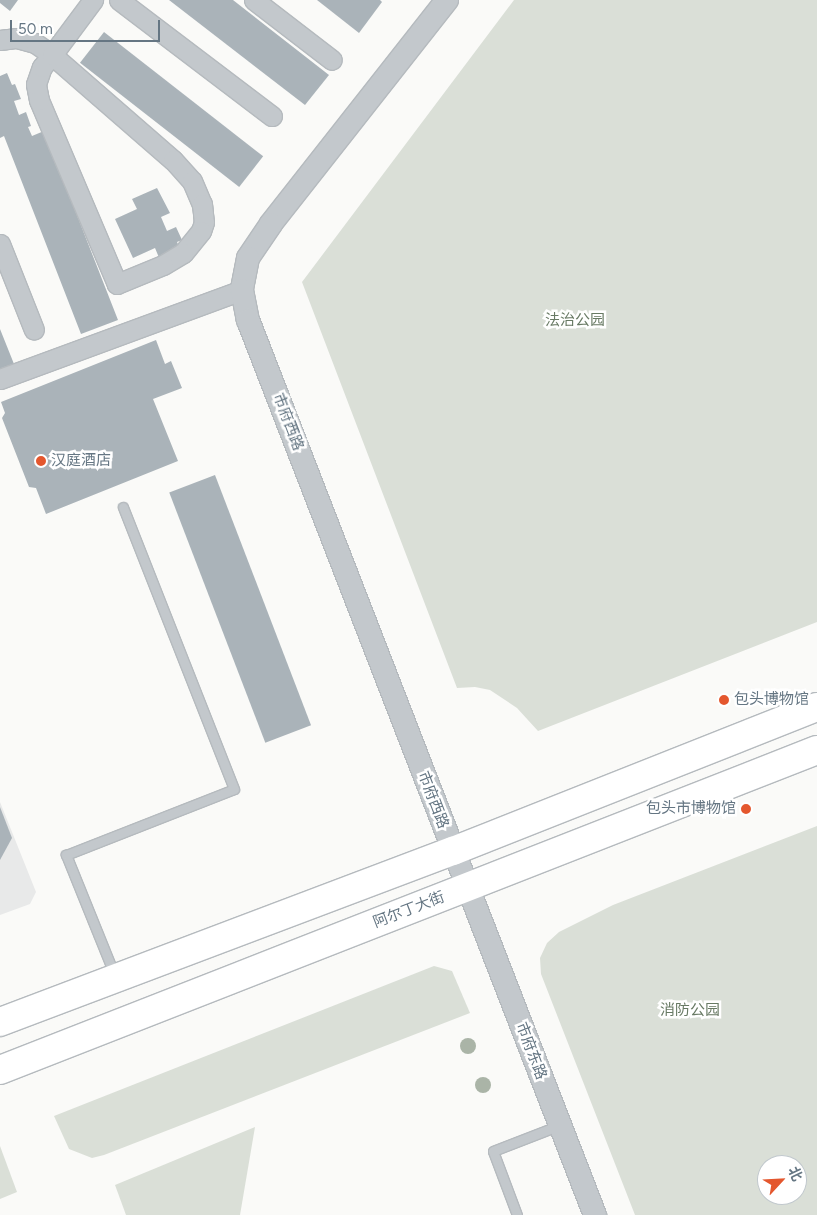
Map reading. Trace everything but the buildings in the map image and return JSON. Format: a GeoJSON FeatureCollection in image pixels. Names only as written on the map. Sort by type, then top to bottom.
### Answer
{"type":"FeatureCollection","features":[{"type":"Feature","properties":{"kind":"main road"},"geometry":{"type":"LineString","coordinates":[[0,1022],[116,976],[453,851],[817,707]]}},
{"type":"Feature","properties":{"kind":"main road","name":"阿尔丁大街"},"geometry":{"type":"LineString","coordinates":[[0,1070],[817,750]]}},
{"type":"Feature","properties":{"kind":"street"},"geometry":{"type":"LineString","coordinates":[[0,40],[9,38],[27,40],[35,43],[52,55],[173,160],[192,181],[202,204],[204,222],[190,246],[172,261],[117,284],[39,100],[37,76],[52,55],[93,0]]}},
{"type":"Feature","properties":{"kind":"street"},"geometry":{"type":"LineString","coordinates":[[119,0],[272,116]]}},
{"type":"Feature","properties":{"kind":"street"},"geometry":{"type":"LineString","coordinates":[[254,0],[332,60]]}},
{"type":"Feature","properties":{"kind":"street","name":"市府西路"},"geometry":{"type":"LineString","coordinates":[[447,0],[271,224],[248,258],[242,290],[248,320],[467,888]]}},
{"type":"Feature","properties":{"kind":"street"},"geometry":{"type":"LineString","coordinates":[[0,244],[34,330]]}},
{"type":"Feature","properties":{"kind":"street"},"geometry":{"type":"LineString","coordinates":[[0,379],[242,290]]}},
{"type":"Feature","properties":{"kind":"street","name":"市府东路"},"geometry":{"type":"LineString","coordinates":[[467,888],[596,1215]]}},
{"type":"Feature","properties":{"kind":"lane"},"geometry":{"type":"LineString","coordinates":[[116,976],[66,855],[234,789],[123,506]]}},
{"type":"Feature","properties":{"kind":"lane"},"geometry":{"type":"LineString","coordinates":[[518,1215],[493,1151],[560,1125]]}},
{"type":"Feature","properties":{"kind":"shaded area"},"geometry":{"type":"Polygon","coordinates":[[[0,802],[36,892],[30,904],[0,915],[0,802]]]}},
{"type":"Feature","properties":{"kind":"green space","name":"法治公园"},"geometry":{"type":"Polygon","coordinates":[[[514,0],[817,0],[817,622],[538,731],[517,708],[490,690],[475,687],[457,688],[302,282],[514,0]]]}},
{"type":"Feature","properties":{"kind":"green space","name":"消防公园"},"geometry":{"type":"Polygon","coordinates":[[[817,826],[817,1215],[635,1215],[541,974],[540,958],[547,943],[559,932],[613,905],[817,826]]]}},
{"type":"Feature","properties":{"kind":"green space"},"geometry":{"type":"Polygon","coordinates":[[[434,966],[452,971],[470,1013],[92,1158],[69,1149],[54,1116],[434,966]]]}},
{"type":"Feature","properties":{"kind":"green space"},"geometry":{"type":"Polygon","coordinates":[[[255,1127],[240,1215],[126,1215],[115,1185],[255,1127]]]}},
{"type":"Feature","properties":{"kind":"green space"},"geometry":{"type":"Polygon","coordinates":[[[0,1146],[17,1192],[0,1199],[0,1146]]]}},
{"type":"Feature","properties":{"kind":"place","name":"汉庭酒店"},"geometry":{"type":"Point","coordinates":[41,461]}},
{"type":"Feature","properties":{"kind":"place","name":"包头博物馆"},"geometry":{"type":"Point","coordinates":[724,700]}},
{"type":"Feature","properties":{"kind":"place","name":"包头市博物馆"},"geometry":{"type":"Point","coordinates":[746,809]}}]}
